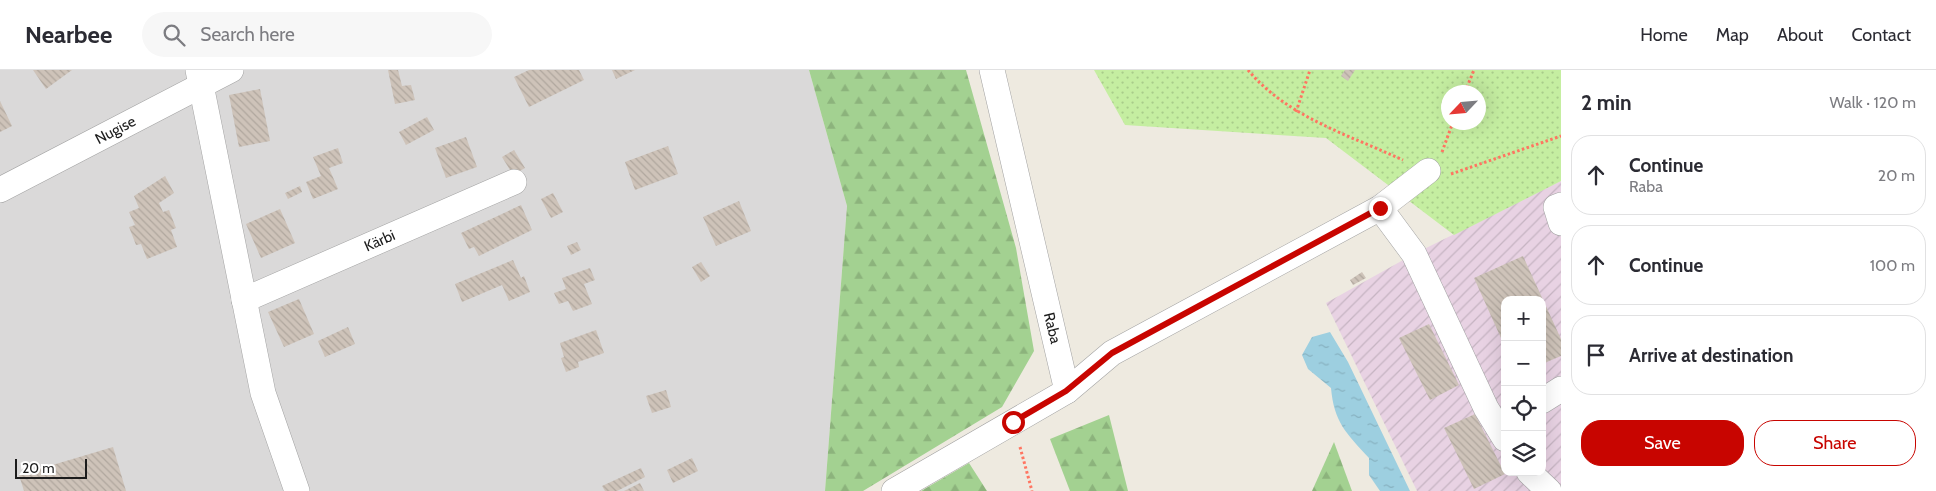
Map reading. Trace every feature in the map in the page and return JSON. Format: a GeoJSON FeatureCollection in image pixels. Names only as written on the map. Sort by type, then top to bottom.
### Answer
{"type":"FeatureCollection","features":[{"type":"Feature","properties":{"kind":"street","name":"Nugise"},"geometry":{"type":"LineString","coordinates":[[0,190],[200,78],[231,70]]}},
{"type":"Feature","properties":{"kind":"street","name":"Raba"},"geometry":{"type":"LineString","coordinates":[[992,70],[1066,391]]}},
{"type":"Feature","properties":{"kind":"street"},"geometry":{"type":"LineString","coordinates":[[200,78],[244,300],[270,418],[297,491]]}},
{"type":"Feature","properties":{"kind":"street"},"geometry":{"type":"LineString","coordinates":[[894,491],[1066,391],[1112,353],[1380,208],[1428,172]]}},
{"type":"Feature","properties":{"kind":"street","name":"Kärbi"},"geometry":{"type":"LineString","coordinates":[[244,300],[514,182]]}},
{"type":"Feature","properties":{"kind":"street"},"geometry":{"type":"LineString","coordinates":[[1561,206],[1556,208],[1561,223]]}},
{"type":"Feature","properties":{"kind":"street"},"geometry":{"type":"LineString","coordinates":[[1380,208],[1414,254],[1494,403],[1503,431]]}},
{"type":"Feature","properties":{"kind":"street"},"geometry":{"type":"LineString","coordinates":[[1546,398],[1561,389]]}},
{"type":"Feature","properties":{"kind":"street"},"geometry":{"type":"LineString","coordinates":[[1533,476],[1549,491]]}},
{"type":"Feature","properties":{"kind":"path"},"geometry":{"type":"LineString","coordinates":[[1248,70],[1259,83],[1296,112],[1428,172],[1446,176],[1561,136]]}},
{"type":"Feature","properties":{"kind":"path"},"geometry":{"type":"LineString","coordinates":[[1296,112],[1310,70]]}},
{"type":"Feature","properties":{"kind":"path"},"geometry":{"type":"LineString","coordinates":[[1467,85],[1474,70]]}},
{"type":"Feature","properties":{"kind":"path"},"geometry":{"type":"LineString","coordinates":[[1428,172],[1444,149],[1450,130]]}},
{"type":"Feature","properties":{"kind":"path"},"geometry":{"type":"LineString","coordinates":[[1013,422],[1032,491]]}},
{"type":"Feature","properties":{"kind":"shaded area"},"geometry":{"type":"Polygon","coordinates":[[[0,70],[809,70],[847,206],[825,491],[0,491],[0,70]]]}},
{"type":"Feature","properties":{"kind":"shaded area"},"geometry":{"type":"Polygon","coordinates":[[[1561,181],[1561,491],[1417,491],[1326,303],[1414,254],[1561,181]]]}},
{"type":"Feature","properties":{"kind":"green space"},"geometry":{"type":"Polygon","coordinates":[[[809,70],[966,70],[1016,248],[1034,351],[1002,407],[863,491],[825,491],[847,206],[809,70]]]}},
{"type":"Feature","properties":{"kind":"green space"},"geometry":{"type":"Polygon","coordinates":[[[1094,70],[1561,70],[1561,181],[1454,235],[1326,138],[1125,125],[1094,70]]]}},
{"type":"Feature","properties":{"kind":"green space"},"geometry":{"type":"Polygon","coordinates":[[[1109,415],[1128,491],[1070,491],[1050,439],[1109,415]]]}},
{"type":"Feature","properties":{"kind":"green space"},"geometry":{"type":"Polygon","coordinates":[[[1334,442],[1352,491],[1312,491],[1334,442]]]}},
{"type":"Feature","properties":{"kind":"green space"},"geometry":{"type":"Polygon","coordinates":[[[969,463],[987,491],[921,491],[969,463]]]}},
{"type":"Feature","properties":{"kind":"water"},"geometry":{"type":"Polygon","coordinates":[[[1330,332],[1348,362],[1410,491],[1380,491],[1369,475],[1369,458],[1348,434],[1338,418],[1331,388],[1308,369],[1302,355],[1312,337],[1330,332]]]}},
{"type":"Feature","properties":{"kind":"building"},"geometry":{"type":"Polygon","coordinates":[[[33,70],[72,70],[46,89],[33,70]]]}},
{"type":"Feature","properties":{"kind":"building"},"geometry":{"type":"Polygon","coordinates":[[[388,70],[398,70],[402,86],[411,85],[415,100],[395,104],[388,70]]]}},
{"type":"Feature","properties":{"kind":"building"},"geometry":{"type":"Polygon","coordinates":[[[529,70],[579,70],[584,80],[529,107],[514,77],[529,70]]]}},
{"type":"Feature","properties":{"kind":"building"},"geometry":{"type":"Polygon","coordinates":[[[612,70],[635,70],[616,79],[612,70]]]}},
{"type":"Feature","properties":{"kind":"building"},"geometry":{"type":"Polygon","coordinates":[[[1345,70],[1355,70],[1348,81],[1341,76],[1345,70]]]}},
{"type":"Feature","properties":{"kind":"building"},"geometry":{"type":"Polygon","coordinates":[[[260,89],[270,141],[239,147],[229,95],[260,89]]]}},
{"type":"Feature","properties":{"kind":"building"},"geometry":{"type":"Polygon","coordinates":[[[0,101],[12,126],[0,132],[0,101]]]}},
{"type":"Feature","properties":{"kind":"building"},"geometry":{"type":"Polygon","coordinates":[[[427,117],[434,130],[406,145],[399,132],[427,117]]]}},
{"type":"Feature","properties":{"kind":"building"},"geometry":{"type":"Polygon","coordinates":[[[466,137],[477,167],[446,178],[435,148],[466,137]]]}},
{"type":"Feature","properties":{"kind":"building"},"geometry":{"type":"Polygon","coordinates":[[[668,146],[678,174],[635,190],[625,162],[668,146]]]}},
{"type":"Feature","properties":{"kind":"building"},"geometry":{"type":"Polygon","coordinates":[[[338,148],[343,163],[329,168],[338,189],[313,199],[306,182],[321,176],[313,157],[338,148]]]}},
{"type":"Feature","properties":{"kind":"building"},"geometry":{"type":"Polygon","coordinates":[[[514,150],[525,168],[513,175],[502,157],[514,150]]]}},
{"type":"Feature","properties":{"kind":"building"},"geometry":{"type":"Polygon","coordinates":[[[165,176],[174,193],[159,203],[163,212],[169,210],[176,228],[171,230],[177,247],[147,259],[141,244],[136,245],[129,227],[135,225],[129,212],[139,208],[134,196],[165,176]]]}},
{"type":"Feature","properties":{"kind":"building"},"geometry":{"type":"Polygon","coordinates":[[[300,186],[302,192],[288,199],[285,193],[300,186]]]}},
{"type":"Feature","properties":{"kind":"building"},"geometry":{"type":"Polygon","coordinates":[[[553,193],[563,212],[551,218],[541,199],[553,193]]]}},
{"type":"Feature","properties":{"kind":"building"},"geometry":{"type":"Polygon","coordinates":[[[739,201],[751,231],[716,246],[703,217],[739,201]]]}},
{"type":"Feature","properties":{"kind":"building"},"geometry":{"type":"Polygon","coordinates":[[[521,205],[532,230],[479,256],[474,247],[469,249],[461,233],[521,205]]]}},
{"type":"Feature","properties":{"kind":"building"},"geometry":{"type":"Polygon","coordinates":[[[280,209],[295,243],[261,258],[246,224],[280,209]]]}},
{"type":"Feature","properties":{"kind":"building"},"geometry":{"type":"Polygon","coordinates":[[[577,242],[581,250],[571,255],[567,246],[577,242]]]}},
{"type":"Feature","properties":{"kind":"building"},"geometry":{"type":"Polygon","coordinates":[[[1523,256],[1541,296],[1501,296],[1501,338],[1474,278],[1523,256]]]}},
{"type":"Feature","properties":{"kind":"building"},"geometry":{"type":"Polygon","coordinates":[[[513,260],[521,278],[524,276],[530,292],[509,301],[502,285],[462,302],[455,284],[513,260]]]}},
{"type":"Feature","properties":{"kind":"building"},"geometry":{"type":"Polygon","coordinates":[[[701,262],[710,276],[701,282],[692,267],[701,262]]]}},
{"type":"Feature","properties":{"kind":"building"},"geometry":{"type":"Polygon","coordinates":[[[590,268],[595,280],[584,284],[592,304],[573,311],[568,301],[559,304],[554,293],[566,289],[562,278],[590,268]]]}},
{"type":"Feature","properties":{"kind":"building"},"geometry":{"type":"Polygon","coordinates":[[[1362,272],[1366,278],[1353,285],[1350,280],[1362,272]]]}},
{"type":"Feature","properties":{"kind":"building"},"geometry":{"type":"Polygon","coordinates":[[[299,299],[314,334],[284,347],[268,312],[299,299]]]}},
{"type":"Feature","properties":{"kind":"building"},"geometry":{"type":"Polygon","coordinates":[[[1546,306],[1561,339],[1561,356],[1546,362],[1546,306]]]}},
{"type":"Feature","properties":{"kind":"building"},"geometry":{"type":"Polygon","coordinates":[[[1429,324],[1459,385],[1430,400],[1399,338],[1429,324]]]}},
{"type":"Feature","properties":{"kind":"building"},"geometry":{"type":"Polygon","coordinates":[[[348,327],[355,344],[325,357],[318,341],[348,327]]]}},
{"type":"Feature","properties":{"kind":"building"},"geometry":{"type":"Polygon","coordinates":[[[596,330],[604,353],[578,362],[579,367],[566,372],[561,358],[564,357],[560,343],[596,330]]]}},
{"type":"Feature","properties":{"kind":"building"},"geometry":{"type":"Polygon","coordinates":[[[666,390],[671,407],[652,413],[646,396],[666,390]]]}},
{"type":"Feature","properties":{"kind":"building"},"geometry":{"type":"Polygon","coordinates":[[[1475,414],[1501,466],[1501,476],[1474,489],[1444,428],[1475,414]]]}},
{"type":"Feature","properties":{"kind":"building"},"geometry":{"type":"Polygon","coordinates":[[[113,447],[126,491],[24,491],[19,475],[113,447]]]}},
{"type":"Feature","properties":{"kind":"building"},"geometry":{"type":"Polygon","coordinates":[[[692,458],[698,471],[673,483],[667,470],[692,458]]]}},
{"type":"Feature","properties":{"kind":"building"},"geometry":{"type":"Polygon","coordinates":[[[641,468],[645,477],[617,491],[605,491],[602,486],[641,468]]]}},
{"type":"Feature","properties":{"kind":"building"},"geometry":{"type":"Polygon","coordinates":[[[640,483],[644,491],[624,491],[640,483]]]}},
{"type":"Feature","properties":{"kind":"route"},"geometry":{"type":"LineString","coordinates":[[1013,422],[1066,391],[1112,353],[1380,208]]}}]}
